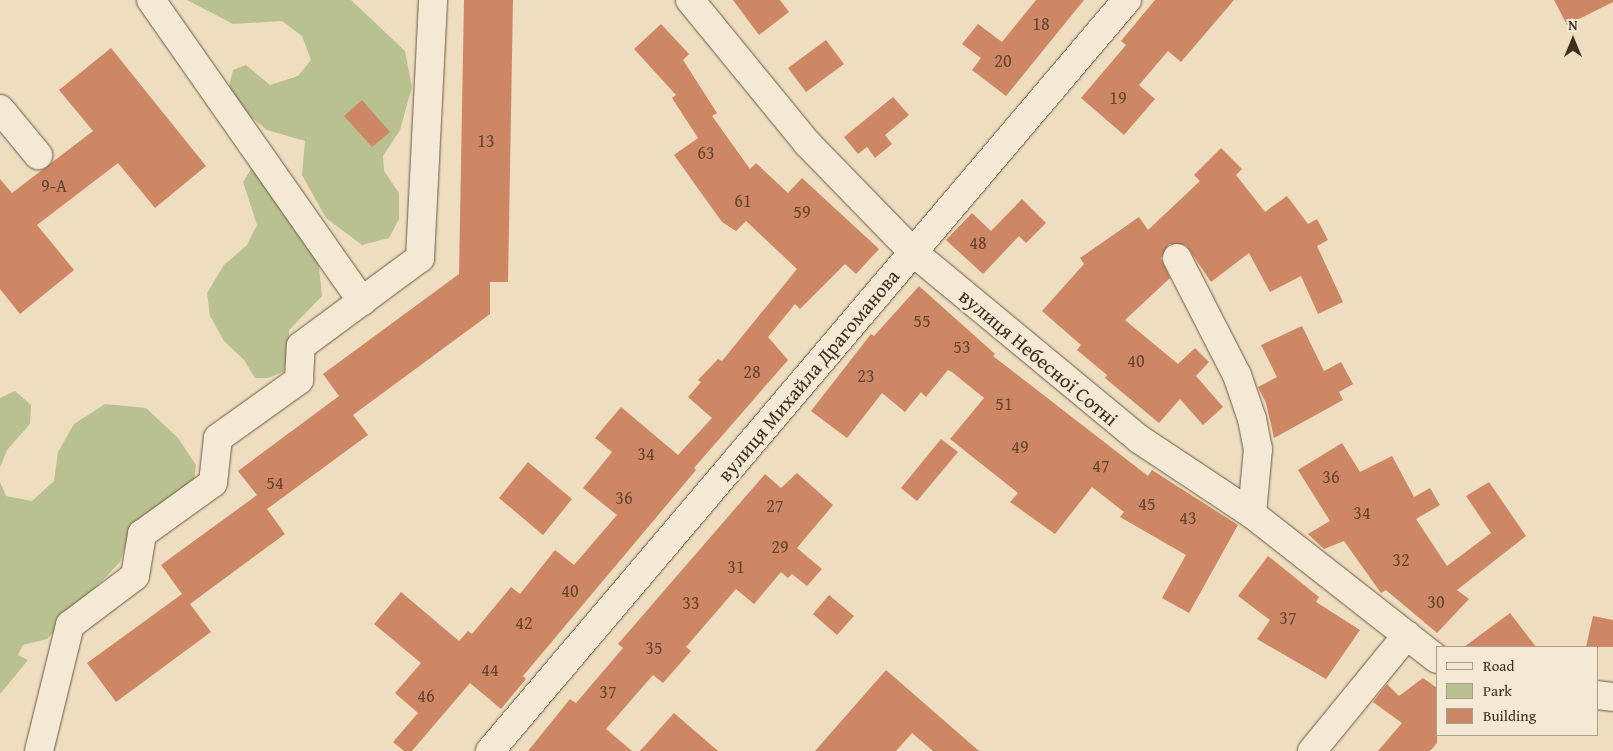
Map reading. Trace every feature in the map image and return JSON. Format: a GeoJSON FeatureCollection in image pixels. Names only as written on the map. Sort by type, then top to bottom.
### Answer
{"type":"FeatureCollection","features":[{"type":"Feature","properties":{"kind":"street"},"geometry":{"type":"LineString","coordinates":[[151,0],[362,301]]}},
{"type":"Feature","properties":{"kind":"street"},"geometry":{"type":"LineString","coordinates":[[38,751],[70,625],[135,576],[142,534],[213,483],[218,438],[299,380],[301,346],[420,258],[433,0]]}},
{"type":"Feature","properties":{"kind":"street","name":"вулиця Небесної Сотні"},"geometry":{"type":"LineString","coordinates":[[690,0],[807,143],[913,252],[1138,439],[1252,514],[1436,658]]}},
{"type":"Feature","properties":{"kind":"street","name":"вулиця Михайла Драгоманова"},"geometry":{"type":"LineString","coordinates":[[490,751],[1127,0]]}},
{"type":"Feature","properties":{"kind":"street"},"geometry":{"type":"LineString","coordinates":[[0,109],[38,155]]}},
{"type":"Feature","properties":{"kind":"street"},"geometry":{"type":"LineString","coordinates":[[1177,258],[1237,375],[1252,419],[1258,449],[1252,514]]}},
{"type":"Feature","properties":{"kind":"street"},"geometry":{"type":"LineString","coordinates":[[1312,751],[1406,635]]}},
{"type":"Feature","properties":{"kind":"street"},"geometry":{"type":"LineString","coordinates":[[1598,694],[1613,697]]}},
{"type":"Feature","properties":{"kind":"green space"},"geometry":{"type":"Polygon","coordinates":[[[187,0],[351,0],[405,51],[412,87],[400,130],[383,156],[384,171],[399,193],[399,219],[389,238],[362,245],[326,218],[302,175],[305,141],[267,130],[250,116],[229,87],[233,70],[246,65],[270,85],[298,76],[311,60],[302,36],[282,21],[233,24],[187,0]]]}},
{"type":"Feature","properties":{"kind":"green space"},"geometry":{"type":"Polygon","coordinates":[[[254,164],[307,241],[319,267],[322,296],[289,330],[289,352],[283,372],[268,378],[255,378],[244,360],[224,341],[210,316],[207,293],[224,265],[247,245],[257,225],[243,182],[254,164]]]}},
{"type":"Feature","properties":{"kind":"green space"},"geometry":{"type":"Polygon","coordinates":[[[15,391],[31,405],[30,424],[7,450],[0,467],[0,398],[15,391]]]}},
{"type":"Feature","properties":{"kind":"green space"},"geometry":{"type":"Polygon","coordinates":[[[105,404],[146,408],[178,438],[196,465],[194,481],[132,527],[120,562],[47,639],[23,645],[18,655],[28,660],[0,694],[0,482],[6,496],[32,501],[54,481],[58,452],[74,424],[105,404]]]}},
{"type":"Feature","properties":{"kind":"building"},"geometry":{"type":"Polygon","coordinates":[[[464,0],[513,0],[508,282],[490,282],[490,314],[353,415],[368,435],[267,509],[285,534],[190,604],[211,632],[116,702],[87,663],[182,594],[161,565],[257,495],[238,471],[339,396],[323,374],[459,274],[464,0]]]}},
{"type":"Feature","properties":{"kind":"building"},"geometry":{"type":"Polygon","coordinates":[[[733,0],[780,0],[789,12],[759,35],[733,0]]]}},
{"type":"Feature","properties":{"kind":"building"},"geometry":{"type":"Polygon","coordinates":[[[1036,0],[1084,0],[1006,96],[972,70],[981,58],[962,44],[978,24],[1002,42],[1036,0]]]}},
{"type":"Feature","properties":{"kind":"building"},"geometry":{"type":"Polygon","coordinates":[[[1155,0],[1234,0],[1181,62],[1168,51],[1139,85],[1155,99],[1124,135],[1081,98],[1126,45],[1121,41],[1155,0]]]}},
{"type":"Feature","properties":{"kind":"building"},"geometry":{"type":"Polygon","coordinates":[[[1554,0],[1613,0],[1613,2],[1567,25],[1554,0]]]}},
{"type":"Feature","properties":{"kind":"building"},"geometry":{"type":"Polygon","coordinates":[[[661,24],[689,54],[683,60],[717,113],[712,116],[750,169],[756,163],[788,193],[802,178],[879,249],[856,274],[845,264],[800,309],[795,304],[768,337],[788,360],[694,468],[696,470],[523,676],[526,679],[501,709],[470,683],[412,751],[404,751],[393,742],[418,713],[395,693],[421,663],[374,624],[401,592],[459,641],[468,631],[472,634],[511,587],[520,594],[555,550],[574,565],[617,515],[583,488],[612,452],[595,438],[621,407],[678,455],[712,418],[688,397],[701,382],[698,380],[718,359],[722,361],[797,269],[746,221],[736,231],[722,222],[674,155],[698,138],[672,98],[676,95],[634,49],[661,24]]]}},
{"type":"Feature","properties":{"kind":"building"},"geometry":{"type":"Polygon","coordinates":[[[826,40],[844,64],[806,92],[788,68],[826,40]]]}},
{"type":"Feature","properties":{"kind":"building"},"geometry":{"type":"Polygon","coordinates":[[[111,48],[206,166],[155,208],[118,163],[37,225],[74,270],[20,314],[0,289],[0,179],[12,193],[93,131],[59,90],[111,48]]]}},
{"type":"Feature","properties":{"kind":"building"},"geometry":{"type":"Polygon","coordinates":[[[893,97],[909,115],[885,135],[892,144],[875,158],[867,147],[858,154],[844,137],[893,97]]]}},
{"type":"Feature","properties":{"kind":"building"},"geometry":{"type":"Polygon","coordinates":[[[362,100],[390,132],[372,147],[344,116],[362,100]]]}},
{"type":"Feature","properties":{"kind":"building"},"geometry":{"type":"Polygon","coordinates":[[[1221,148],[1242,169],[1236,175],[1265,212],[1287,196],[1308,224],[1317,219],[1328,240],[1317,246],[1343,302],[1318,314],[1301,276],[1270,292],[1249,253],[1211,282],[1186,245],[1169,244],[1161,258],[1170,278],[1125,320],[1178,364],[1195,348],[1209,362],[1196,376],[1223,407],[1203,425],[1180,399],[1159,423],[1105,378],[1107,375],[1077,350],[1081,345],[1042,311],[1084,264],[1080,258],[1139,217],[1148,230],[1200,181],[1194,175],[1221,148]]]}},
{"type":"Feature","properties":{"kind":"building"},"geometry":{"type":"Polygon","coordinates":[[[1022,199],[1046,223],[1026,243],[1019,236],[983,274],[946,240],[972,213],[991,231],[1022,199]]]}},
{"type":"Feature","properties":{"kind":"building"},"geometry":{"type":"Polygon","coordinates":[[[919,286],[995,354],[993,356],[1148,476],[1152,470],[1238,525],[1189,613],[1162,598],[1186,555],[1120,517],[1124,512],[1092,487],[1055,534],[1010,502],[1018,493],[950,439],[984,398],[952,372],[948,370],[926,397],[921,392],[905,412],[882,393],[847,438],[811,411],[871,334],[874,336],[919,286]]]}},
{"type":"Feature","properties":{"kind":"building"},"geometry":{"type":"Polygon","coordinates":[[[1302,326],[1324,371],[1341,362],[1353,384],[1339,392],[1343,400],[1274,438],[1266,403],[1258,387],[1277,377],[1261,345],[1302,326]]]}},
{"type":"Feature","properties":{"kind":"building"},"geometry":{"type":"Polygon","coordinates":[[[941,439],[958,452],[917,501],[901,488],[941,439]]]}},
{"type":"Feature","properties":{"kind":"building"},"geometry":{"type":"Polygon","coordinates":[[[1342,443],[1360,472],[1392,456],[1414,497],[1430,488],[1440,505],[1416,519],[1447,566],[1491,533],[1466,496],[1489,482],[1526,536],[1457,590],[1469,599],[1437,633],[1386,590],[1381,593],[1344,541],[1324,549],[1308,534],[1330,521],[1298,470],[1342,443]]]}},
{"type":"Feature","properties":{"kind":"building"},"geometry":{"type":"Polygon","coordinates":[[[528,462],[572,499],[543,535],[499,498],[528,462]]]}},
{"type":"Feature","properties":{"kind":"building"},"geometry":{"type":"Polygon","coordinates":[[[797,473],[833,505],[797,548],[822,569],[807,586],[792,574],[788,578],[781,572],[754,604],[736,589],[686,647],[691,651],[663,683],[653,675],[606,729],[632,751],[528,751],[570,699],[576,703],[623,648],[618,644],[765,474],[781,488],[797,473]]]}},
{"type":"Feature","properties":{"kind":"building"},"geometry":{"type":"Polygon","coordinates":[[[1268,556],[1319,597],[1316,602],[1360,630],[1326,679],[1257,639],[1270,620],[1238,596],[1268,556]]]}},
{"type":"Feature","properties":{"kind":"building"},"geometry":{"type":"Polygon","coordinates":[[[829,595],[854,616],[837,635],[813,614],[829,595]]]}},
{"type":"Feature","properties":{"kind":"building"},"geometry":{"type":"Polygon","coordinates":[[[1510,613],[1535,646],[1465,646],[1510,613]]]}},
{"type":"Feature","properties":{"kind":"building"},"geometry":{"type":"Polygon","coordinates":[[[1593,616],[1613,620],[1613,647],[1586,646],[1593,616]]]}},
{"type":"Feature","properties":{"kind":"building"},"geometry":{"type":"Polygon","coordinates":[[[886,670],[979,751],[933,751],[912,733],[896,751],[815,751],[886,670]]]}},
{"type":"Feature","properties":{"kind":"building"},"geometry":{"type":"Polygon","coordinates":[[[1423,678],[1436,687],[1437,743],[1430,751],[1378,751],[1402,723],[1373,702],[1387,684],[1399,696],[1423,678]]]}},
{"type":"Feature","properties":{"kind":"building"},"geometry":{"type":"Polygon","coordinates":[[[674,713],[718,751],[640,751],[674,713]]]}}]}
